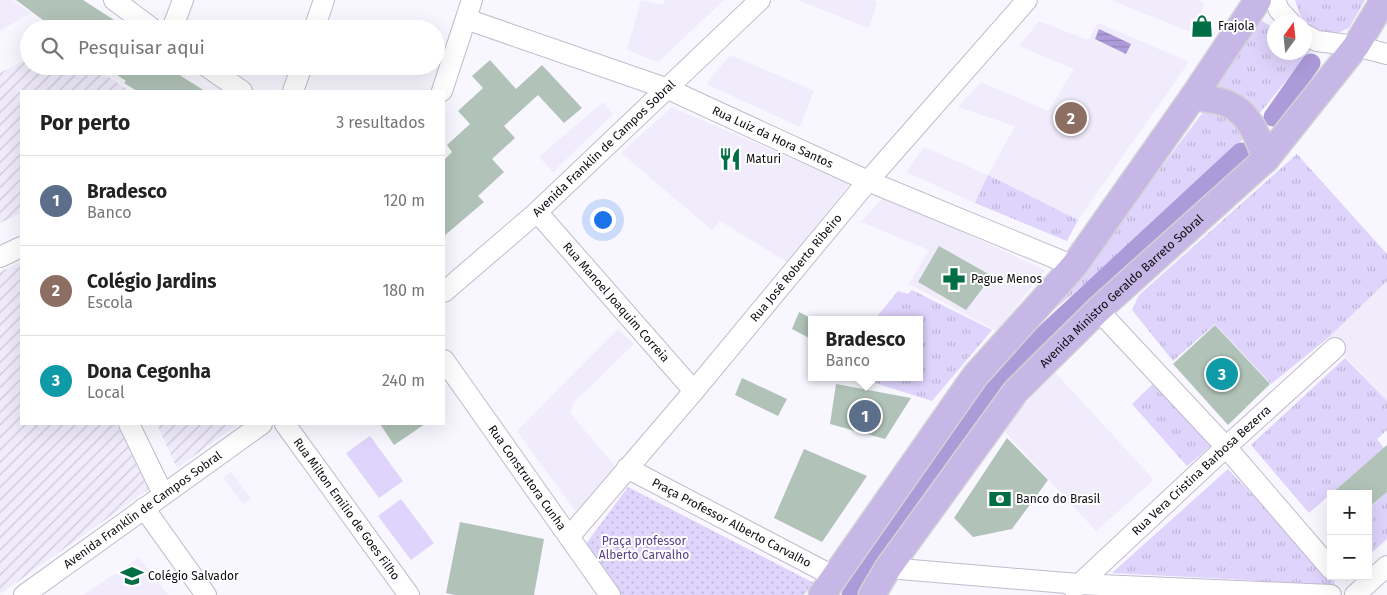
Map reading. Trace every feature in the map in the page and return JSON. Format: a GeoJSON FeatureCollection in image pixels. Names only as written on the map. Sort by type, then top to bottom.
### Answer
{"type":"FeatureCollection","features":[{"type":"Feature","properties":{"kind":"main road","name":"Avenida Ministro Geraldo Barreto Sobral"},"geometry":{"type":"LineString","coordinates":[[872,595],[888,568],[1016,390],[1098,310],[1266,158],[1356,46],[1384,0]]}},
{"type":"Feature","properties":{"kind":"main road"},"geometry":{"type":"LineString","coordinates":[[828,586],[975,376],[1074,266],[1259,1]]}},
{"type":"Feature","properties":{"kind":"main road"},"geometry":{"type":"LineString","coordinates":[[1193,97],[1221,102],[1236,108],[1252,126],[1266,158]]}},
{"type":"Feature","properties":{"kind":"street"},"geometry":{"type":"LineString","coordinates":[[114,0],[141,20]]}},
{"type":"Feature","properties":{"kind":"street"},"geometry":{"type":"LineString","coordinates":[[175,20],[183,0]]}},
{"type":"Feature","properties":{"kind":"street"},"geometry":{"type":"LineString","coordinates":[[317,20],[324,0]]}},
{"type":"Feature","properties":{"kind":"street","name":"Avenida Franklin de Campos Sobral"},"geometry":{"type":"LineString","coordinates":[[445,291],[537,212],[760,0]]}},
{"type":"Feature","properties":{"kind":"street","name":"Rua José Roberto Ribeiro"},"geometry":{"type":"LineString","coordinates":[[569,536],[694,391],[868,181],[1027,0]]}},
{"type":"Feature","properties":{"kind":"street"},"geometry":{"type":"LineString","coordinates":[[1259,1],[1279,10],[1284,15]]}},
{"type":"Feature","properties":{"kind":"street"},"geometry":{"type":"LineString","coordinates":[[442,90],[469,9]]}},
{"type":"Feature","properties":{"kind":"street","name":"Rua Luiz da Hora Santos"},"geometry":{"type":"LineString","coordinates":[[469,9],[668,88],[868,181],[1074,266]]}},
{"type":"Feature","properties":{"kind":"street"},"geometry":{"type":"LineString","coordinates":[[1312,38],[1387,54]]}},
{"type":"Feature","properties":{"kind":"street"},"geometry":{"type":"LineString","coordinates":[[219,75],[241,90]]}},
{"type":"Feature","properties":{"kind":"street"},"geometry":{"type":"LineString","coordinates":[[293,90],[299,75]]}},
{"type":"Feature","properties":{"kind":"street","name":"Rua Manoel Joaquim Correia"},"geometry":{"type":"LineString","coordinates":[[537,212],[694,391]]}},
{"type":"Feature","properties":{"kind":"street"},"geometry":{"type":"LineString","coordinates":[[0,257],[20,247]]}},
{"type":"Feature","properties":{"kind":"street"},"geometry":{"type":"LineString","coordinates":[[1098,310],[1226,446],[1327,564]]}},
{"type":"Feature","properties":{"kind":"street","name":"Rua Vera Cristina Barbosa Bezerra"},"geometry":{"type":"LineString","coordinates":[[1073,590],[1226,446],[1335,348]]}},
{"type":"Feature","properties":{"kind":"street","name":"Rua Construtora Cunha"},"geometry":{"type":"LineString","coordinates":[[445,361],[610,595]]}},
{"type":"Feature","properties":{"kind":"street"},"geometry":{"type":"LineString","coordinates":[[129,425],[163,494]]}},
{"type":"Feature","properties":{"kind":"street","name":"Avenida Franklin de Campos Sobral"},"geometry":{"type":"LineString","coordinates":[[24,595],[261,425]]}},
{"type":"Feature","properties":{"kind":"street","name":"Rua Milton Emilio de Goes Filho"},"geometry":{"type":"LineString","coordinates":[[286,425],[409,595]]}},
{"type":"Feature","properties":{"kind":"street","name":"Praça Professor Alberto Carvalho"},"geometry":{"type":"LineString","coordinates":[[627,468],[828,586]]}},
{"type":"Feature","properties":{"kind":"street"},"geometry":{"type":"LineString","coordinates":[[144,508],[206,595]]}},
{"type":"Feature","properties":{"kind":"street"},"geometry":{"type":"LineString","coordinates":[[1341,580],[1354,595],[1387,566]]}},
{"type":"Feature","properties":{"kind":"street"},"geometry":{"type":"LineString","coordinates":[[888,568],[1073,590],[1331,595]]}},
{"type":"Feature","properties":{"kind":"shaded area"},"geometry":{"type":"Polygon","coordinates":[[[0,0],[13,0],[31,13],[0,31],[0,0]]]}},
{"type":"Feature","properties":{"kind":"shaded area"},"geometry":{"type":"Polygon","coordinates":[[[641,0],[663,5],[665,0],[724,0],[658,62],[627,50],[641,0]]]}},
{"type":"Feature","properties":{"kind":"shaded area"},"geometry":{"type":"Polygon","coordinates":[[[797,0],[873,0],[877,2],[869,28],[797,0]]]}},
{"type":"Feature","properties":{"kind":"shaded area"},"geometry":{"type":"Polygon","coordinates":[[[1111,0],[1197,0],[1204,3],[1196,34],[1111,0]]]}},
{"type":"Feature","properties":{"kind":"shaded area"},"geometry":{"type":"Polygon","coordinates":[[[1039,21],[1088,40],[1098,23],[1189,62],[1078,220],[988,176],[975,203],[906,172],[924,147],[988,175],[1015,126],[958,107],[981,82],[1048,111],[1074,69],[1019,46],[1039,21]]]}},
{"type":"Feature","properties":{"kind":"shaded area"},"geometry":{"type":"Polygon","coordinates":[[[1099,29],[1131,44],[1126,54],[1095,39],[1099,29]]]}},
{"type":"Feature","properties":{"kind":"shaded area"},"geometry":{"type":"Polygon","coordinates":[[[730,55],[814,91],[800,127],[706,84],[730,55]]]}},
{"type":"Feature","properties":{"kind":"shaded area"},"geometry":{"type":"Polygon","coordinates":[[[20,63],[20,75],[105,75],[128,90],[20,90],[20,213],[0,223],[0,73],[20,63]]]}},
{"type":"Feature","properties":{"kind":"shaded area"},"geometry":{"type":"Polygon","coordinates":[[[603,102],[613,114],[553,172],[539,157],[603,102]]]}},
{"type":"Feature","properties":{"kind":"shaded area"},"geometry":{"type":"Polygon","coordinates":[[[672,107],[850,184],[787,262],[720,221],[712,230],[621,153],[672,107]]]}},
{"type":"Feature","properties":{"kind":"shaded area"},"geometry":{"type":"Polygon","coordinates":[[[884,196],[1045,270],[997,331],[909,284],[929,250],[861,222],[884,196]]]}},
{"type":"Feature","properties":{"kind":"shaded area"},"geometry":{"type":"Polygon","coordinates":[[[20,262],[20,425],[117,425],[149,489],[0,594],[0,272],[20,262]]]}},
{"type":"Feature","properties":{"kind":"shaded area"},"geometry":{"type":"Polygon","coordinates":[[[1387,281],[1387,401],[1328,338],[1387,281]]]}},
{"type":"Feature","properties":{"kind":"shaded area"},"geometry":{"type":"Polygon","coordinates":[[[618,329],[634,344],[573,403],[570,413],[615,466],[576,512],[517,431],[618,329]]]}},
{"type":"Feature","properties":{"kind":"shaded area"},"geometry":{"type":"Polygon","coordinates":[[[1053,370],[1154,480],[1096,531],[1003,430],[1053,370]]]}},
{"type":"Feature","properties":{"kind":"shaded area"},"geometry":{"type":"Polygon","coordinates":[[[157,425],[237,425],[177,468],[157,425]]]}},
{"type":"Feature","properties":{"kind":"shaded area"},"geometry":{"type":"Polygon","coordinates":[[[231,472],[251,499],[243,504],[223,478],[231,472]]]}},
{"type":"Feature","properties":{"kind":"shaded area","name":"Colégio Salvador"},"geometry":{"type":"Polygon","coordinates":[[[139,558],[168,595],[83,595],[139,558]]]}},
{"type":"Feature","properties":{"kind":"green space"},"geometry":{"type":"Polygon","coordinates":[[[1295,0],[1365,0],[1349,28],[1333,35],[1312,27],[1312,15],[1300,15],[1295,0]]]}},
{"type":"Feature","properties":{"kind":"green space"},"geometry":{"type":"Polygon","coordinates":[[[1260,20],[1267,24],[1267,60],[1303,60],[1253,121],[1213,88],[1260,20]]]}},
{"type":"Feature","properties":{"kind":"green space"},"geometry":{"type":"Polygon","coordinates":[[[1210,103],[1245,131],[1242,140],[1138,241],[1052,311],[1210,103]]]}},
{"type":"Feature","properties":{"kind":"green space"},"geometry":{"type":"Polygon","coordinates":[[[1297,154],[1387,254],[1387,281],[1328,338],[1271,384],[1215,324],[1173,361],[1132,310],[1139,295],[1297,154]]]}},
{"type":"Feature","properties":{"kind":"green space"},"geometry":{"type":"Polygon","coordinates":[[[988,175],[1078,220],[1067,241],[975,203],[988,175]]]}},
{"type":"Feature","properties":{"kind":"green space"},"geometry":{"type":"Polygon","coordinates":[[[912,290],[992,330],[932,401],[869,381],[923,381],[923,316],[877,316],[898,291],[908,294],[912,290]]]}},
{"type":"Feature","properties":{"kind":"green space"},"geometry":{"type":"Polygon","coordinates":[[[1345,358],[1387,401],[1387,430],[1377,439],[1384,448],[1336,490],[1327,490],[1327,497],[1309,513],[1251,445],[1345,358]]]}},
{"type":"Feature","properties":{"kind":"green space"},"geometry":{"type":"Polygon","coordinates":[[[1153,384],[1212,445],[1187,466],[1132,404],[1153,384]]]}},
{"type":"Feature","properties":{"kind":"green space"},"geometry":{"type":"Polygon","coordinates":[[[370,436],[403,481],[379,498],[346,453],[370,436]]]}},
{"type":"Feature","properties":{"kind":"green space"},"geometry":{"type":"Polygon","coordinates":[[[1228,469],[1327,574],[1327,580],[1335,582],[1332,589],[1248,580],[1112,573],[1228,469]]]}},
{"type":"Feature","properties":{"kind":"green space","name":"Praça professor Alberto Carvalho"},"geometry":{"type":"Polygon","coordinates":[[[628,487],[814,583],[804,595],[619,595],[585,545],[628,487]]]}},
{"type":"Feature","properties":{"kind":"green space"},"geometry":{"type":"Polygon","coordinates":[[[1387,492],[1387,539],[1372,552],[1372,535],[1372,505],[1387,492]]]}},
{"type":"Feature","properties":{"kind":"green space"},"geometry":{"type":"Polygon","coordinates":[[[401,499],[434,543],[411,560],[378,516],[401,499]]]}},
{"type":"Feature","properties":{"kind":"building"},"geometry":{"type":"Polygon","coordinates":[[[16,0],[83,0],[114,20],[43,20],[16,0]]]}},
{"type":"Feature","properties":{"kind":"building"},"geometry":{"type":"Polygon","coordinates":[[[490,60],[516,89],[542,65],[582,108],[564,123],[538,95],[504,126],[515,138],[492,159],[504,172],[478,196],[484,202],[445,235],[445,159],[452,152],[447,145],[470,124],[458,111],[483,88],[472,76],[490,60]]]}},
{"type":"Feature","properties":{"kind":"building"},"geometry":{"type":"Polygon","coordinates":[[[117,75],[179,75],[203,90],[135,90],[124,83],[126,81],[117,75]]]}},
{"type":"Feature","properties":{"kind":"building","name":"Pague Menos"},"geometry":{"type":"Polygon","coordinates":[[[939,246],[992,276],[966,310],[918,282],[939,246]]]}},
{"type":"Feature","properties":{"kind":"building"},"geometry":{"type":"Polygon","coordinates":[[[799,312],[808,316],[808,337],[792,329],[799,312]]]}},
{"type":"Feature","properties":{"kind":"building"},"geometry":{"type":"Polygon","coordinates":[[[1215,325],[1270,384],[1228,425],[1173,364],[1215,325]]]}},
{"type":"Feature","properties":{"kind":"building"},"geometry":{"type":"Polygon","coordinates":[[[742,378],[787,399],[778,416],[735,395],[742,378]]]}},
{"type":"Feature","properties":{"kind":"building"},"geometry":{"type":"Polygon","coordinates":[[[836,384],[911,398],[885,439],[830,424],[836,384]]]}},
{"type":"Feature","properties":{"kind":"building"},"geometry":{"type":"Polygon","coordinates":[[[381,425],[424,425],[394,445],[381,425]]]}},
{"type":"Feature","properties":{"kind":"building","name":"Banco do Brasil"},"geometry":{"type":"Polygon","coordinates":[[[1007,438],[1048,480],[1012,529],[973,537],[954,518],[1007,438]]]}},
{"type":"Feature","properties":{"kind":"building"},"geometry":{"type":"Polygon","coordinates":[[[1387,445],[1387,492],[1372,505],[1372,490],[1336,490],[1387,445]]]}},
{"type":"Feature","properties":{"kind":"building"},"geometry":{"type":"Polygon","coordinates":[[[804,449],[867,476],[822,542],[774,518],[804,449]]]}},
{"type":"Feature","properties":{"kind":"building"},"geometry":{"type":"Polygon","coordinates":[[[460,522],[544,539],[534,595],[455,595],[446,593],[460,522]]]}},
{"type":"Feature","properties":{"kind":"waterway"},"geometry":{"type":"LineString","coordinates":[[1273,117],[1311,63]]}},
{"type":"Feature","properties":{"kind":"waterway"},"geometry":{"type":"LineString","coordinates":[[851,595],[941,457],[994,381],[1241,152]]}},
{"type":"Feature","properties":{"kind":"place","name":"Frajola"},"geometry":{"type":"Point","coordinates":[1202,26]}},
{"type":"Feature","properties":{"kind":"place","name":"Colégio Jardins"},"geometry":{"type":"Point","coordinates":[1071,118]}},
{"type":"Feature","properties":{"kind":"place","name":"Maturi"},"geometry":{"type":"Point","coordinates":[730,159]}},
{"type":"Feature","properties":{"kind":"place","name":"Pague Menos"},"geometry":{"type":"Point","coordinates":[954,279]}},
{"type":"Feature","properties":{"kind":"place","name":"Dona Cegonha"},"geometry":{"type":"Point","coordinates":[1222,374]}},
{"type":"Feature","properties":{"kind":"place","name":"Bradesco"},"geometry":{"type":"Point","coordinates":[865,416]}},
{"type":"Feature","properties":{"kind":"place","name":"Banco do Brasil"},"geometry":{"type":"Point","coordinates":[1000,499]}},
{"type":"Feature","properties":{"kind":"place","name":"Colégio Salvador"},"geometry":{"type":"Point","coordinates":[132,576]}}]}
